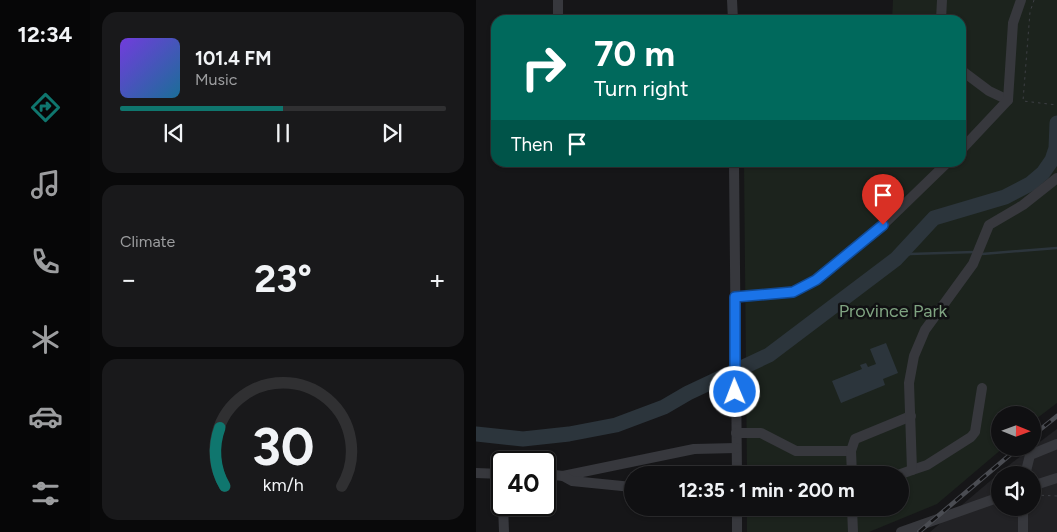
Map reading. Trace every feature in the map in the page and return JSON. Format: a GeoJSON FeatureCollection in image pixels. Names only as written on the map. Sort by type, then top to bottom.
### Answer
{"type":"FeatureCollection","features":[{"type":"Feature","properties":{"kind":"street"},"geometry":{"type":"LineString","coordinates":[[558,0],[558,15]]}},
{"type":"Feature","properties":{"kind":"street"},"geometry":{"type":"LineString","coordinates":[[732,0],[733,15]]}},
{"type":"Feature","properties":{"kind":"street"},"geometry":{"type":"LineString","coordinates":[[941,15],[942,0]]}},
{"type":"Feature","properties":{"kind":"street"},"geometry":{"type":"LineString","coordinates":[[966,145],[1008,100],[1013,23],[1021,0]]}},
{"type":"Feature","properties":{"kind":"street"},"geometry":{"type":"LineString","coordinates":[[966,74],[989,91],[1008,100]]}},
{"type":"Feature","properties":{"kind":"street"},"geometry":{"type":"LineString","coordinates":[[734,167],[737,466]]}},
{"type":"Feature","properties":{"kind":"street"},"geometry":{"type":"LineString","coordinates":[[735,297],[793,292],[816,280],[883,225],[943,167]]}},
{"type":"Feature","properties":{"kind":"street"},"geometry":{"type":"LineString","coordinates":[[912,470],[909,382],[914,356],[925,330],[972,264],[989,225],[1023,206],[1056,179]]}},
{"type":"Feature","properties":{"kind":"street"},"geometry":{"type":"LineString","coordinates":[[909,471],[927,465],[971,437],[975,432],[982,388]]}},
{"type":"Feature","properties":{"kind":"street"},"geometry":{"type":"LineString","coordinates":[[852,466],[851,451],[855,439],[911,416]]}},
{"type":"Feature","properties":{"kind":"street"},"geometry":{"type":"LineString","coordinates":[[736,430],[762,433],[796,451],[851,451]]}},
{"type":"Feature","properties":{"kind":"street"},"geometry":{"type":"LineString","coordinates":[[1027,466],[1030,455],[1057,444]]}},
{"type":"Feature","properties":{"kind":"street"},"geometry":{"type":"LineString","coordinates":[[556,475],[563,476],[694,449],[736,448]]}},
{"type":"Feature","properties":{"kind":"street"},"geometry":{"type":"LineString","coordinates":[[476,473],[491,474]]}},
{"type":"Feature","properties":{"kind":"street"},"geometry":{"type":"LineString","coordinates":[[563,476],[572,481],[624,486]]}},
{"type":"Feature","properties":{"kind":"street"},"geometry":{"type":"LineString","coordinates":[[1041,483],[1057,478]]}},
{"type":"Feature","properties":{"kind":"street"},"geometry":{"type":"LineString","coordinates":[[901,532],[991,500]]}},
{"type":"Feature","properties":{"kind":"street"},"geometry":{"type":"LineString","coordinates":[[504,516],[504,532]]}},
{"type":"Feature","properties":{"kind":"street"},"geometry":{"type":"LineString","coordinates":[[737,516],[737,532]]}},
{"type":"Feature","properties":{"kind":"street"},"geometry":{"type":"LineString","coordinates":[[852,516],[853,532]]}},
{"type":"Feature","properties":{"kind":"street"},"geometry":{"type":"LineString","coordinates":[[1023,516],[1023,532]]}},
{"type":"Feature","properties":{"kind":"path"},"geometry":{"type":"LineString","coordinates":[[1034,0],[1030,12],[1023,101],[1057,105]]}},
{"type":"Feature","properties":{"kind":"path"},"geometry":{"type":"LineString","coordinates":[[1041,495],[1057,496]]}},
{"type":"Feature","properties":{"kind":"shaded area"},"geometry":{"type":"Polygon","coordinates":[[[886,343],[898,373],[883,379],[885,385],[841,403],[832,381],[862,369],[860,365],[866,363],[868,367],[876,364],[870,349],[886,343]]]}},
{"type":"Feature","properties":{"kind":"shaded area"},"geometry":{"type":"Polygon","coordinates":[[[1057,429],[1057,532],[930,532],[991,480],[991,516],[1041,516],[1041,466],[1008,466],[1021,456],[1041,456],[1041,441],[1057,429]]]}},
{"type":"Feature","properties":{"kind":"green space","name":"Province Park"},"geometry":{"type":"Polygon","coordinates":[[[893,0],[1057,0],[1057,403],[1041,415],[1041,406],[991,406],[991,456],[994,456],[937,504],[909,516],[909,466],[747,466],[744,167],[966,167],[966,15],[892,15],[893,0]]]}},
{"type":"Feature","properties":{"kind":"green space","name":"Province Park"},"geometry":{"type":"Polygon","coordinates":[[[747,516],[908,516],[869,532],[747,532],[747,516]]]}},
{"type":"Feature","properties":{"kind":"waterway"},"geometry":{"type":"LineString","coordinates":[[476,434],[523,439],[569,434],[616,425],[664,407],[688,393],[769,355],[896,259],[934,218],[1005,197],[1030,184],[1043,173],[1052,160],[1056,148],[1057,123]]}},
{"type":"Feature","properties":{"kind":"waterway"},"geometry":{"type":"LineString","coordinates":[[982,254],[1057,248]]}},
{"type":"Feature","properties":{"kind":"waterway"},"geometry":{"type":"LineString","coordinates":[[896,259],[910,254],[974,252]]}},
{"type":"Feature","properties":{"kind":"railway"},"geometry":{"type":"LineString","coordinates":[[1041,429],[1057,416]]}},
{"type":"Feature","properties":{"kind":"railway"},"geometry":{"type":"LineString","coordinates":[[919,532],[1009,456]]}},
{"type":"Feature","properties":{"kind":"route"},"geometry":{"type":"LineString","coordinates":[[735,392],[735,297],[793,292],[816,280],[883,225]]}}]}
